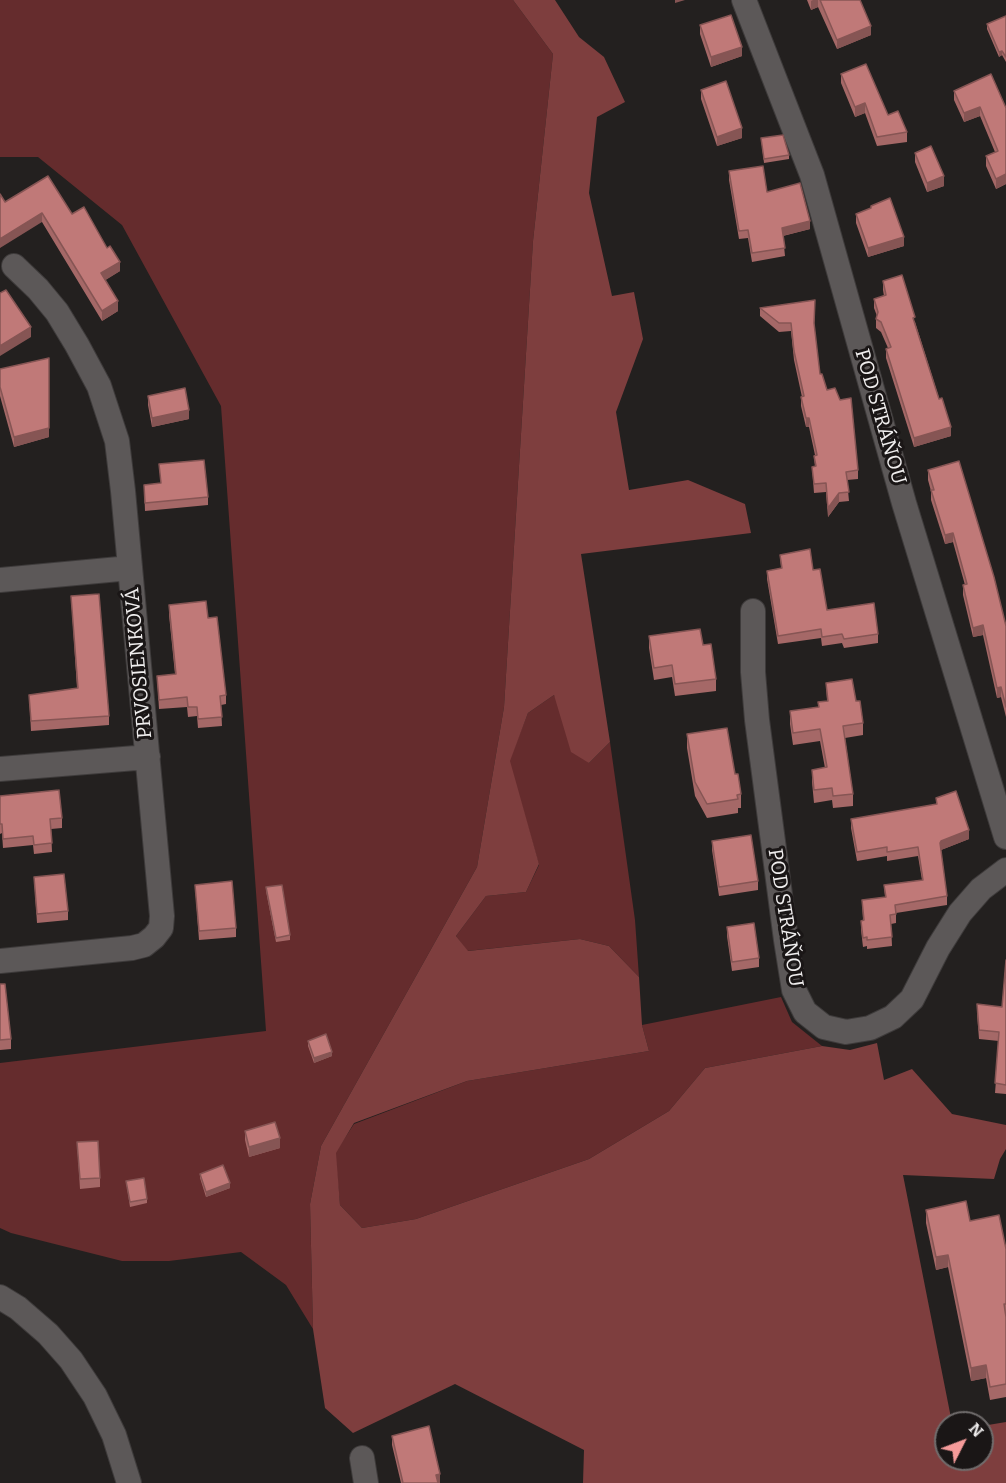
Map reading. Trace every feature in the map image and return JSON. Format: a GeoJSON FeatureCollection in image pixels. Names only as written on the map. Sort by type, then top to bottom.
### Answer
{"type":"FeatureCollection","features":[{"type":"Feature","properties":{"kind":"street","name":"POD STRÁŇOU"},"geometry":{"type":"LineString","coordinates":[[744,0],[812,175],[904,503],[1006,837]]}},
{"type":"Feature","properties":{"kind":"street","name":"PRVOSIENKOVÁ"},"geometry":{"type":"LineString","coordinates":[[0,960],[144,945],[160,928],[162,916],[117,441],[106,405],[90,369],[57,312],[39,289],[14,266]]}},
{"type":"Feature","properties":{"kind":"street","name":"PRVOSIENKOVÁ"},"geometry":{"type":"LineString","coordinates":[[0,580],[130,568]]}},
{"type":"Feature","properties":{"kind":"street","name":"POD STRÁŇOU"},"geometry":{"type":"LineString","coordinates":[[753,611],[753,672],[769,813],[794,990],[805,1012],[824,1027],[846,1032],[870,1028],[893,1017],[912,999],[938,948],[960,913],[981,889],[1006,870]]}},
{"type":"Feature","properties":{"kind":"street","name":"PRVOSIENKOVÁ"},"geometry":{"type":"LineString","coordinates":[[0,769],[148,757]]}},
{"type":"Feature","properties":{"kind":"street"},"geometry":{"type":"LineString","coordinates":[[0,1297],[18,1308],[48,1334],[71,1360],[96,1396],[114,1435],[129,1483]]}},
{"type":"Feature","properties":{"kind":"street"},"geometry":{"type":"LineString","coordinates":[[362,1458],[366,1483]]}},
{"type":"Feature","properties":{"kind":"shaded area"},"geometry":{"type":"Polygon","coordinates":[[[0,0],[513,0],[553,54],[533,241],[504,707],[477,867],[321,1146],[310,1204],[313,1329],[286,1285],[241,1252],[169,1261],[122,1261],[11,1233],[0,1228],[0,1063],[266,1031],[221,406],[122,225],[38,157],[0,157],[0,0]]]}},
{"type":"Feature","properties":{"kind":"shaded area"},"geometry":{"type":"Polygon","coordinates":[[[513,0],[555,0],[579,37],[604,57],[625,102],[597,117],[589,193],[612,296],[634,292],[643,339],[616,412],[629,490],[688,480],[745,504],[751,533],[581,554],[610,742],[589,763],[571,752],[554,695],[528,713],[510,761],[539,864],[526,892],[486,896],[456,936],[468,951],[580,939],[609,946],[639,977],[642,1025],[649,1051],[467,1081],[354,1123],[336,1153],[340,1205],[362,1228],[416,1219],[589,1159],[669,1111],[705,1068],[822,1046],[850,1050],[877,1043],[884,1080],[912,1069],[952,1114],[1006,1125],[1006,1149],[1000,1159],[994,1179],[903,1175],[950,1411],[934,1411],[934,1471],[994,1471],[994,1424],[1006,1422],[1006,1483],[583,1483],[584,1450],[455,1384],[353,1433],[325,1408],[313,1329],[310,1204],[321,1146],[477,867],[504,707],[533,241],[553,54],[513,0]]]}},
{"type":"Feature","properties":{"kind":"shaded area"},"geometry":{"type":"Polygon","coordinates":[[[554,695],[589,763],[610,742],[635,920],[639,977],[609,946],[580,939],[467,951],[456,936],[486,896],[526,892],[539,865],[509,761],[528,713],[554,695]]]}},
{"type":"Feature","properties":{"kind":"shaded area"},"geometry":{"type":"Polygon","coordinates":[[[781,997],[792,1022],[822,1046],[705,1068],[669,1111],[589,1159],[416,1219],[362,1228],[340,1205],[335,1153],[354,1124],[467,1081],[649,1051],[642,1025],[781,997]]]}},
{"type":"Feature","properties":{"kind":"building"},"geometry":{"type":"Polygon","coordinates":[[[820,0],[860,0],[871,26],[837,40],[820,0]]]}},
{"type":"Feature","properties":{"kind":"building"},"geometry":{"type":"Polygon","coordinates":[[[731,15],[742,47],[711,57],[700,25],[731,15]]]}},
{"type":"Feature","properties":{"kind":"building"},"geometry":{"type":"Polygon","coordinates":[[[1006,16],[1006,57],[1002,51],[999,52],[987,24],[1006,16]]]}},
{"type":"Feature","properties":{"kind":"building"},"geometry":{"type":"Polygon","coordinates":[[[866,64],[888,115],[898,111],[907,132],[877,137],[865,103],[855,107],[841,74],[866,64]]]}},
{"type":"Feature","properties":{"kind":"building"},"geometry":{"type":"Polygon","coordinates":[[[991,74],[1006,108],[1006,174],[996,179],[986,156],[998,151],[980,107],[964,113],[954,91],[991,74]]]}},
{"type":"Feature","properties":{"kind":"building"},"geometry":{"type":"Polygon","coordinates":[[[726,81],[742,128],[717,137],[701,90],[726,81]]]}},
{"type":"Feature","properties":{"kind":"building"},"geometry":{"type":"Polygon","coordinates":[[[783,135],[789,155],[764,159],[761,138],[783,135]]]}},
{"type":"Feature","properties":{"kind":"building"},"geometry":{"type":"Polygon","coordinates":[[[931,146],[944,176],[927,183],[915,153],[931,146]]]}},
{"type":"Feature","properties":{"kind":"building"},"geometry":{"type":"Polygon","coordinates":[[[763,166],[767,192],[800,183],[810,221],[782,228],[785,248],[752,253],[748,230],[739,231],[729,171],[763,166]]]}},
{"type":"Feature","properties":{"kind":"building"},"geometry":{"type":"Polygon","coordinates":[[[48,176],[72,214],[84,207],[107,248],[110,246],[120,262],[101,273],[118,301],[102,311],[42,213],[0,239],[0,194],[5,202],[48,176]]]}},
{"type":"Feature","properties":{"kind":"building"},"geometry":{"type":"Polygon","coordinates":[[[890,198],[904,237],[868,248],[856,214],[890,198]]]}},
{"type":"Feature","properties":{"kind":"building"},"geometry":{"type":"Polygon","coordinates":[[[902,275],[939,399],[942,398],[951,427],[914,438],[886,349],[891,347],[881,322],[876,319],[878,312],[874,299],[886,295],[883,281],[902,275]]]}},
{"type":"Feature","properties":{"kind":"building"},"geometry":{"type":"Polygon","coordinates":[[[6,290],[31,327],[0,346],[0,293],[6,290]]]}},
{"type":"Feature","properties":{"kind":"building"},"geometry":{"type":"Polygon","coordinates":[[[815,300],[814,323],[820,374],[822,374],[827,390],[835,388],[840,400],[851,398],[858,470],[846,472],[849,492],[839,493],[828,508],[826,483],[814,484],[812,467],[816,466],[814,456],[817,455],[809,418],[806,418],[801,397],[804,396],[794,351],[791,323],[779,323],[760,308],[815,300]]]}},
{"type":"Feature","properties":{"kind":"building"},"geometry":{"type":"Polygon","coordinates":[[[49,358],[49,428],[14,437],[0,387],[0,369],[49,358]]]}},
{"type":"Feature","properties":{"kind":"building"},"geometry":{"type":"Polygon","coordinates":[[[185,388],[189,410],[152,418],[148,396],[185,388]]]}},
{"type":"Feature","properties":{"kind":"building"},"geometry":{"type":"Polygon","coordinates":[[[204,460],[208,497],[145,503],[144,485],[161,483],[159,464],[204,460]]]}},
{"type":"Feature","properties":{"kind":"building"},"geometry":{"type":"Polygon","coordinates":[[[959,461],[994,577],[1006,626],[1006,707],[1001,687],[997,688],[983,625],[973,628],[963,585],[967,584],[953,533],[945,535],[931,490],[934,490],[928,470],[959,461]]]}},
{"type":"Feature","properties":{"kind":"building"},"geometry":{"type":"Polygon","coordinates":[[[810,549],[813,570],[820,569],[827,610],[874,603],[878,634],[844,639],[842,634],[822,637],[821,629],[778,636],[767,571],[782,568],[780,555],[810,549]]]}},
{"type":"Feature","properties":{"kind":"building"},"geometry":{"type":"Polygon","coordinates":[[[99,594],[109,716],[31,721],[29,695],[78,688],[71,596],[99,594]]]}},
{"type":"Feature","properties":{"kind":"building"},"geometry":{"type":"Polygon","coordinates":[[[206,601],[208,618],[217,617],[226,695],[220,696],[222,717],[198,719],[197,707],[188,707],[187,697],[159,700],[157,676],[176,674],[169,605],[206,601]]]}},
{"type":"Feature","properties":{"kind":"building"},"geometry":{"type":"Polygon","coordinates":[[[700,629],[703,645],[711,644],[716,679],[675,684],[672,665],[654,668],[649,636],[700,629]]]}},
{"type":"Feature","properties":{"kind":"building"},"geometry":{"type":"Polygon","coordinates":[[[852,679],[856,701],[860,701],[863,723],[843,726],[853,794],[833,796],[832,788],[814,790],[812,770],[827,767],[820,729],[793,733],[790,711],[819,707],[818,702],[828,701],[826,683],[852,679]]]}},
{"type":"Feature","properties":{"kind":"building"},"geometry":{"type":"Polygon","coordinates":[[[727,728],[741,794],[737,795],[738,799],[707,804],[695,782],[687,734],[727,728]]]}},
{"type":"Feature","properties":{"kind":"building"},"geometry":{"type":"Polygon","coordinates":[[[59,790],[62,818],[50,819],[52,843],[34,845],[33,836],[3,839],[2,824],[0,824],[0,796],[59,790]]]}},
{"type":"Feature","properties":{"kind":"building"},"geometry":{"type":"Polygon","coordinates":[[[956,791],[969,830],[940,843],[947,896],[895,905],[896,914],[890,915],[892,937],[867,940],[867,937],[863,938],[862,900],[886,897],[884,885],[923,880],[918,847],[887,852],[887,847],[857,852],[851,819],[937,804],[936,798],[956,791]]]}},
{"type":"Feature","properties":{"kind":"building"},"geometry":{"type":"Polygon","coordinates":[[[751,835],[758,881],[719,887],[712,841],[751,835]]]}},
{"type":"Feature","properties":{"kind":"building"},"geometry":{"type":"Polygon","coordinates":[[[64,874],[68,911],[37,914],[34,877],[64,874]]]}},
{"type":"Feature","properties":{"kind":"building"},"geometry":{"type":"Polygon","coordinates":[[[232,881],[236,928],[199,931],[195,885],[232,881]]]}},
{"type":"Feature","properties":{"kind":"building"},"geometry":{"type":"Polygon","coordinates":[[[282,885],[290,935],[276,938],[266,887],[282,885]]]}},
{"type":"Feature","properties":{"kind":"building"},"geometry":{"type":"Polygon","coordinates":[[[754,923],[759,958],[732,962],[727,927],[754,923]]]}},
{"type":"Feature","properties":{"kind":"building"},"geometry":{"type":"Polygon","coordinates":[[[1006,960],[1006,1085],[995,1083],[999,1032],[979,1030],[977,1004],[1002,1007],[1006,960]]]}},
{"type":"Feature","properties":{"kind":"building"},"geometry":{"type":"Polygon","coordinates":[[[0,984],[5,984],[11,1039],[0,1040],[0,984]]]}},
{"type":"Feature","properties":{"kind":"building"},"geometry":{"type":"Polygon","coordinates":[[[326,1034],[332,1052],[314,1058],[308,1041],[326,1034]]]}},
{"type":"Feature","properties":{"kind":"building"},"geometry":{"type":"Polygon","coordinates":[[[275,1122],[280,1138],[249,1147],[245,1131],[275,1122]]]}},
{"type":"Feature","properties":{"kind":"building"},"geometry":{"type":"Polygon","coordinates":[[[98,1141],[100,1178],[80,1179],[77,1142],[98,1141]]]}},
{"type":"Feature","properties":{"kind":"building"},"geometry":{"type":"Polygon","coordinates":[[[223,1165],[230,1183],[206,1192],[200,1174],[223,1165]]]}},
{"type":"Feature","properties":{"kind":"building"},"geometry":{"type":"Polygon","coordinates":[[[144,1178],[147,1199],[130,1202],[126,1181],[144,1178]]]}},
{"type":"Feature","properties":{"kind":"building"},"geometry":{"type":"Polygon","coordinates":[[[966,1201],[970,1221],[999,1215],[1006,1249],[1006,1304],[1004,1304],[1006,1384],[990,1387],[986,1365],[971,1368],[948,1255],[936,1257],[926,1210],[966,1201]]]}},
{"type":"Feature","properties":{"kind":"building"},"geometry":{"type":"Polygon","coordinates":[[[429,1426],[440,1474],[436,1475],[438,1483],[403,1483],[392,1436],[429,1426]]]}}]}
